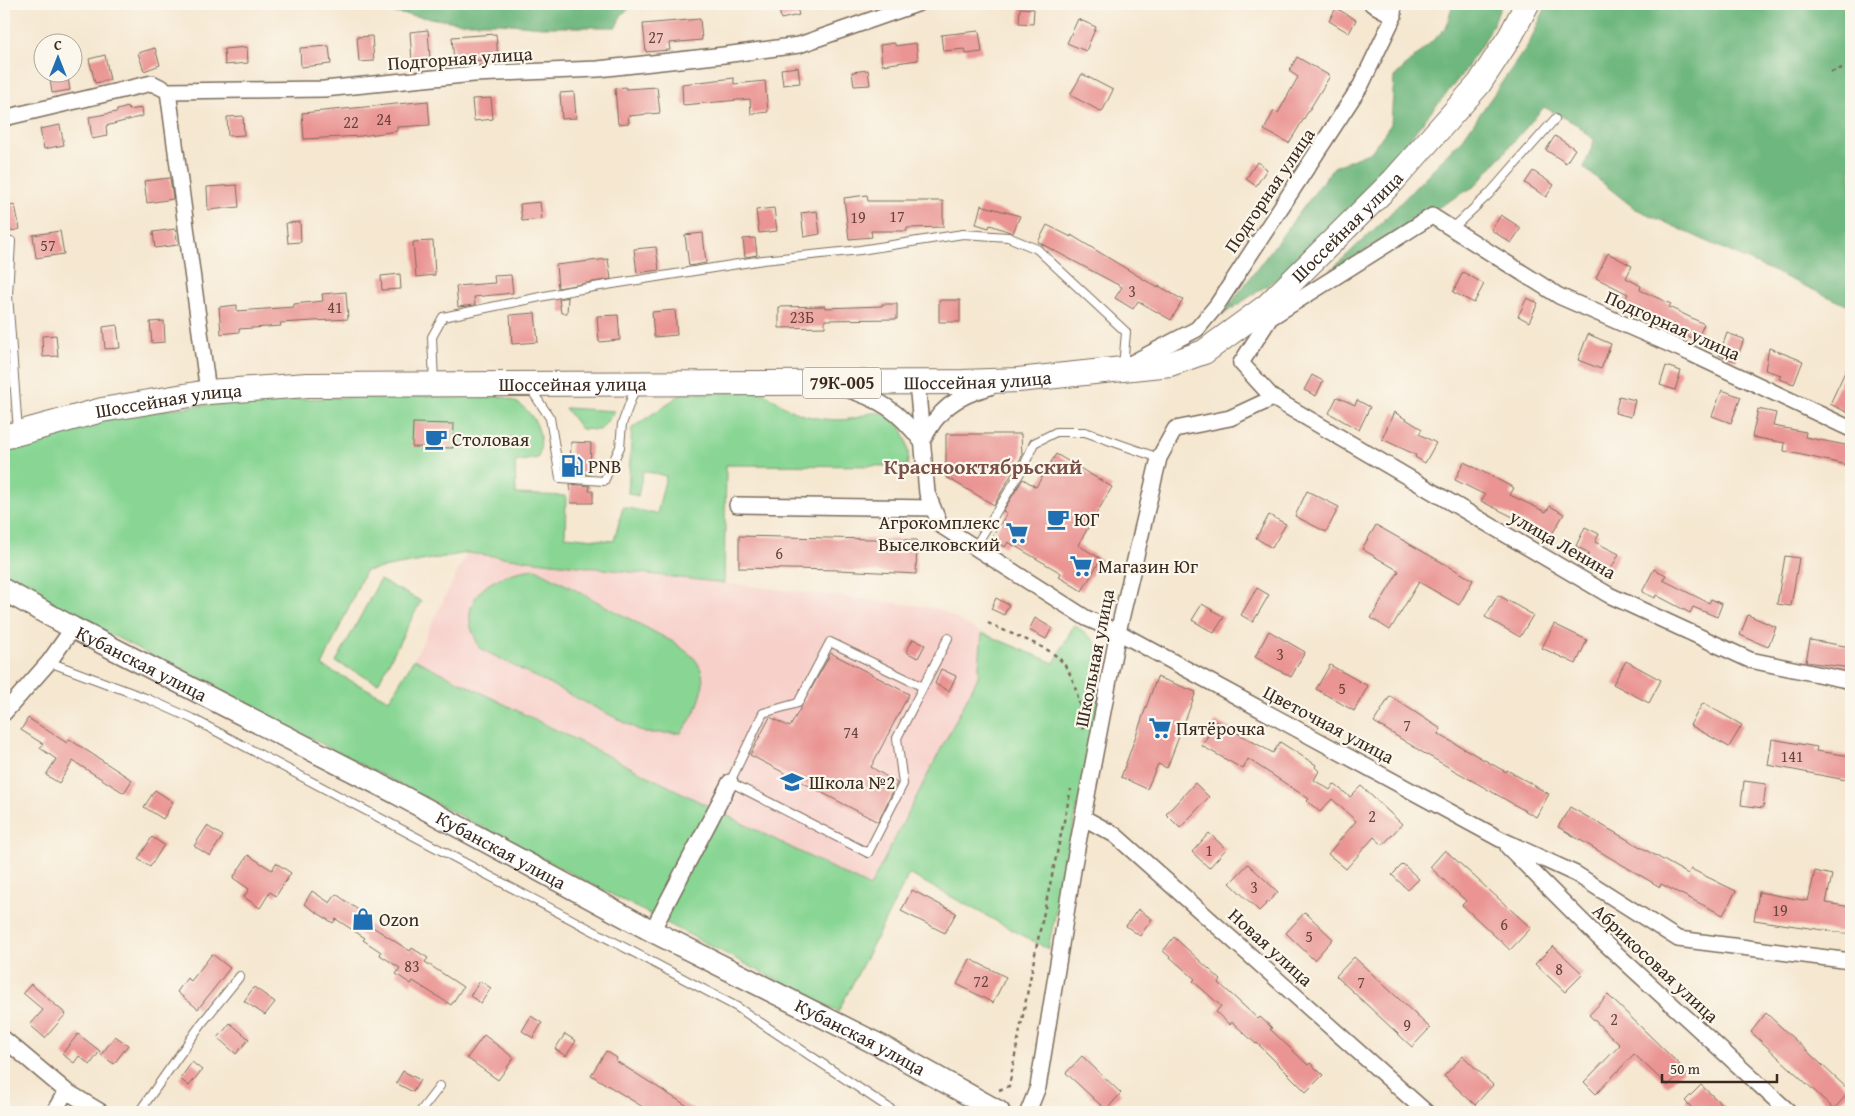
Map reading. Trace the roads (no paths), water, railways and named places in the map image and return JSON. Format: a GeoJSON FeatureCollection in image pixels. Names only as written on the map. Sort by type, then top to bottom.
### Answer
{"type":"FeatureCollection","features":[{"type":"Feature","properties":{"kind":"main road","name":"Шоссейная улица"},"geometry":{"type":"LineString","coordinates":[[11,435],[102,410],[208,392],[307,385],[434,383],[828,383],[1018,380],[1170,364],[1204,352],[1267,306],[1394,180],[1479,84],[1511,35],[1527,4]]}},
{"type":"Feature","properties":{"kind":"main road","name":"Кубанская улица"},"geometry":{"type":"LineString","coordinates":[[4,590],[73,628],[396,793],[652,931],[881,1046],[992,1108]]}},
{"type":"Feature","properties":{"kind":"street","name":"Подгорная улица"},"geometry":{"type":"LineString","coordinates":[[4,118],[152,82],[168,91],[324,89],[474,74],[598,69],[799,45],[917,4]]}},
{"type":"Feature","properties":{"kind":"street","name":"Подгорная улица"},"geometry":{"type":"LineString","coordinates":[[1122,369],[1197,329],[1216,305],[1361,85],[1397,10],[1372,4]]}},
{"type":"Feature","properties":{"kind":"street"},"geometry":{"type":"LineString","coordinates":[[168,91],[208,392]]}},
{"type":"Feature","properties":{"kind":"street","name":"Подгорная улица"},"geometry":{"type":"LineString","coordinates":[[1273,398],[1241,364],[1270,318],[1432,216],[1559,296],[1690,353],[1851,429]]}},
{"type":"Feature","properties":{"kind":"street"},"geometry":{"type":"LineString","coordinates":[[828,383],[880,401],[910,425],[922,442],[932,421],[943,408],[981,389],[1018,380]]}},
{"type":"Feature","properties":{"kind":"street","name":"Цветочная улица"},"geometry":{"type":"LineString","coordinates":[[918,382],[927,492],[940,525],[1086,618],[1118,632],[1500,839],[1576,874],[1678,939],[1851,961]]}},
{"type":"Feature","properties":{"kind":"street","name":"Школьная улица"},"geometry":{"type":"LineString","coordinates":[[1028,1112],[1038,1087],[1074,864],[1118,632],[1158,458],[1175,428],[1230,418],[1273,398]]}},
{"type":"Feature","properties":{"kind":"street","name":"улица Ленина"},"geometry":{"type":"LineString","coordinates":[[1273,398],[1609,595],[1750,660],[1851,681]]}},
{"type":"Feature","properties":{"kind":"street"},"geometry":{"type":"LineString","coordinates":[[736,505],[933,508]]}},
{"type":"Feature","properties":{"kind":"street"},"geometry":{"type":"LineString","coordinates":[[4,713],[49,662],[73,628]]}},
{"type":"Feature","properties":{"kind":"street"},"geometry":{"type":"LineString","coordinates":[[652,931],[730,782]]}},
{"type":"Feature","properties":{"kind":"street","name":"Новая улица"},"geometry":{"type":"LineString","coordinates":[[1084,818],[1115,835],[1426,1112]]}},
{"type":"Feature","properties":{"kind":"street","name":"Абрикосовая улица"},"geometry":{"type":"LineString","coordinates":[[1500,839],[1597,936],[1789,1112]]}},
{"type":"Feature","properties":{"kind":"street"},"geometry":{"type":"LineString","coordinates":[[4,1039],[66,1091],[101,1112]]}},
{"type":"Feature","properties":{"kind":"street"},"geometry":{"type":"LineString","coordinates":[[54,1112],[66,1091]]}},
{"type":"Feature","properties":{"kind":"lane"},"geometry":{"type":"LineString","coordinates":[[1452,228],[1489,194],[1555,119]]}},
{"type":"Feature","properties":{"kind":"lane"},"geometry":{"type":"LineString","coordinates":[[434,383],[432,337],[443,317],[569,291],[764,260],[860,250],[963,234],[1008,237],[1037,249],[1126,332],[1122,369]]}},
{"type":"Feature","properties":{"kind":"lane"},"geometry":{"type":"LineString","coordinates":[[11,241],[8,295],[11,435]]}},
{"type":"Feature","properties":{"kind":"lane"},"geometry":{"type":"LineString","coordinates":[[527,384],[550,418],[560,478],[604,481],[620,447],[622,424],[636,384]]}},
{"type":"Feature","properties":{"kind":"lane"},"geometry":{"type":"LineString","coordinates":[[974,547],[1023,468],[1034,443],[1056,432],[1085,432],[1158,458]]}},
{"type":"Feature","properties":{"kind":"lane"},"geometry":{"type":"LineString","coordinates":[[923,687],[830,642],[798,703],[763,713],[730,782],[868,852],[903,784],[897,738],[948,638]]}},
{"type":"Feature","properties":{"kind":"lane"},"geometry":{"type":"LineString","coordinates":[[49,662],[148,699],[194,719],[737,1007],[895,1112]]}},
{"type":"Feature","properties":{"kind":"lane"},"geometry":{"type":"LineString","coordinates":[[139,1112],[202,1023],[240,976]]}},
{"type":"Feature","properties":{"kind":"lane"},"geometry":{"type":"LineString","coordinates":[[420,1112],[440,1086]]}},
{"type":"Feature","properties":{"kind":"place","name":"Столовая"},"geometry":{"type":"Point","coordinates":[436,439]}},
{"type":"Feature","properties":{"kind":"place","name":"PNB"},"geometry":{"type":"Point","coordinates":[572,466]}},
{"type":"Feature","properties":{"kind":"place","name":"ЮГ"},"geometry":{"type":"Point","coordinates":[1058,519]}},
{"type":"Feature","properties":{"kind":"place","name":"Агрокомплекс Выселковский"},"geometry":{"type":"Point","coordinates":[1017,533]}},
{"type":"Feature","properties":{"kind":"place","name":"Магазин Юг"},"geometry":{"type":"Point","coordinates":[1081,566]}},
{"type":"Feature","properties":{"kind":"place","name":"Пятёрочка"},"geometry":{"type":"Point","coordinates":[1160,728]}},
{"type":"Feature","properties":{"kind":"place","name":"Школа №2"},"geometry":{"type":"Point","coordinates":[792,782]}},
{"type":"Feature","properties":{"kind":"place","name":"Ozon"},"geometry":{"type":"Point","coordinates":[363,919]}},
{"type":"Feature","properties":{"kind":"district","name":"Краснооктябрьский"},"geometry":{"type":"Point","coordinates":[983,467]}}]}
